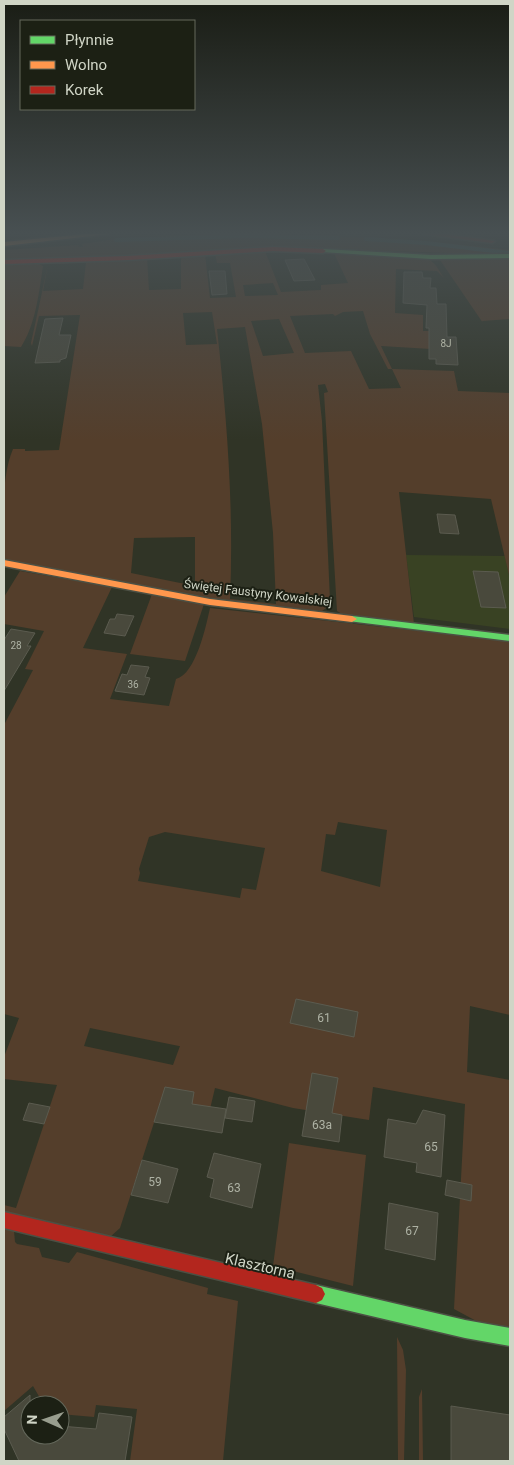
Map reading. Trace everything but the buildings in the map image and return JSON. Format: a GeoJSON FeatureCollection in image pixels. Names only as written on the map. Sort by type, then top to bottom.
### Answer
{"type":"FeatureCollection","features":[{"type":"Feature","properties":{"kind":"street","name":"Świętej Faustyny Kowalskiej"},"geometry":{"type":"LineString","coordinates":[[4,563],[210,602],[510,638]]}},
{"type":"Feature","properties":{"kind":"street","name":"Klasztorna"},"geometry":{"type":"LineString","coordinates":[[4,1220],[465,1330],[510,1337]]}},
{"type":"Feature","properties":{"kind":"shaded area"},"geometry":{"type":"Polygon","coordinates":[[[4,302],[37,302],[30,328],[21,347],[4,346],[4,302]]]}},
{"type":"Feature","properties":{"kind":"shaded area"},"geometry":{"type":"Polygon","coordinates":[[[40,302],[395,302],[395,313],[423,315],[423,331],[430,331],[431,349],[381,346],[392,369],[454,371],[458,391],[510,393],[510,579],[491,499],[399,492],[414,624],[345,616],[337,611],[324,393],[328,392],[325,384],[318,385],[322,421],[330,600],[329,606],[322,611],[195,598],[4,560],[4,489],[9,461],[13,449],[25,449],[25,451],[59,450],[80,315],[39,316],[32,346],[31,343],[40,302]],[[363,311],[343,312],[335,316],[333,314],[290,316],[305,353],[351,351],[369,389],[401,388],[392,369],[388,369],[370,334],[363,311]],[[212,312],[183,313],[186,345],[217,344],[212,312]],[[279,319],[251,321],[263,356],[294,353],[279,319]],[[245,327],[217,329],[227,430],[231,532],[230,599],[276,604],[273,533],[262,424],[245,327]],[[195,537],[134,538],[131,573],[195,586],[195,537]]]}},
{"type":"Feature","properties":{"kind":"shaded area"},"geometry":{"type":"Polygon","coordinates":[[[469,302],[510,302],[510,319],[482,321],[483,323],[469,302]]]}},
{"type":"Feature","properties":{"kind":"shaded area"},"geometry":{"type":"Polygon","coordinates":[[[406,555],[505,556],[510,579],[510,629],[414,617],[406,555]]]}},
{"type":"Feature","properties":{"kind":"shaded area"},"geometry":{"type":"Polygon","coordinates":[[[20,571],[112,587],[83,648],[127,654],[110,699],[169,706],[176,679],[189,668],[199,648],[210,608],[510,641],[510,1015],[470,1006],[467,1072],[510,1080],[510,1327],[480,1323],[454,1309],[465,1104],[373,1087],[369,1120],[293,1108],[215,1088],[210,1109],[161,1101],[120,1228],[110,1237],[4,1212],[4,1205],[16,1208],[57,1085],[4,1079],[4,1057],[19,1018],[4,1014],[4,725],[33,670],[25,669],[44,631],[4,624],[4,597],[20,571]],[[338,822],[335,835],[326,834],[321,871],[380,887],[387,830],[338,822]],[[165,832],[149,837],[139,869],[138,881],[240,898],[242,888],[256,890],[265,848],[165,832]],[[90,1028],[84,1046],[173,1065],[180,1046],[90,1028]]]}},
{"type":"Feature","properties":{"kind":"shaded area"},"geometry":{"type":"Polygon","coordinates":[[[152,594],[204,604],[185,661],[130,654],[152,594]]]}},
{"type":"Feature","properties":{"kind":"shaded area"},"geometry":{"type":"Polygon","coordinates":[[[289,1143],[366,1155],[353,1286],[273,1266],[289,1143]]]}},
{"type":"Feature","properties":{"kind":"shaded area"},"geometry":{"type":"Polygon","coordinates":[[[4,1229],[14,1231],[17,1244],[39,1248],[42,1257],[69,1263],[77,1252],[208,1288],[207,1294],[238,1301],[223,1461],[130,1461],[137,1409],[96,1405],[94,1417],[70,1415],[70,1395],[38,1395],[33,1386],[20,1395],[20,1397],[4,1411],[4,1229]]]}},
{"type":"Feature","properties":{"kind":"shaded area"},"geometry":{"type":"Polygon","coordinates":[[[397,1337],[403,1350],[406,1370],[404,1461],[398,1461],[397,1337]]]}},
{"type":"Feature","properties":{"kind":"shaded area"},"geometry":{"type":"Polygon","coordinates":[[[422,1389],[423,1461],[419,1461],[419,1397],[422,1389]]]}},
{"type":"Feature","properties":{"kind":"traffic: fast"},"geometry":{"type":"LineString","coordinates":[[352,619],[510,638]]}},
{"type":"Feature","properties":{"kind":"traffic: fast"},"geometry":{"type":"LineString","coordinates":[[316,1294],[465,1329],[510,1337]]}},
{"type":"Feature","properties":{"kind":"traffic: slow"},"geometry":{"type":"LineString","coordinates":[[4,563],[210,602],[352,619]]}},
{"type":"Feature","properties":{"kind":"traffic: jam"},"geometry":{"type":"LineString","coordinates":[[4,1220],[316,1294]]}}]}
